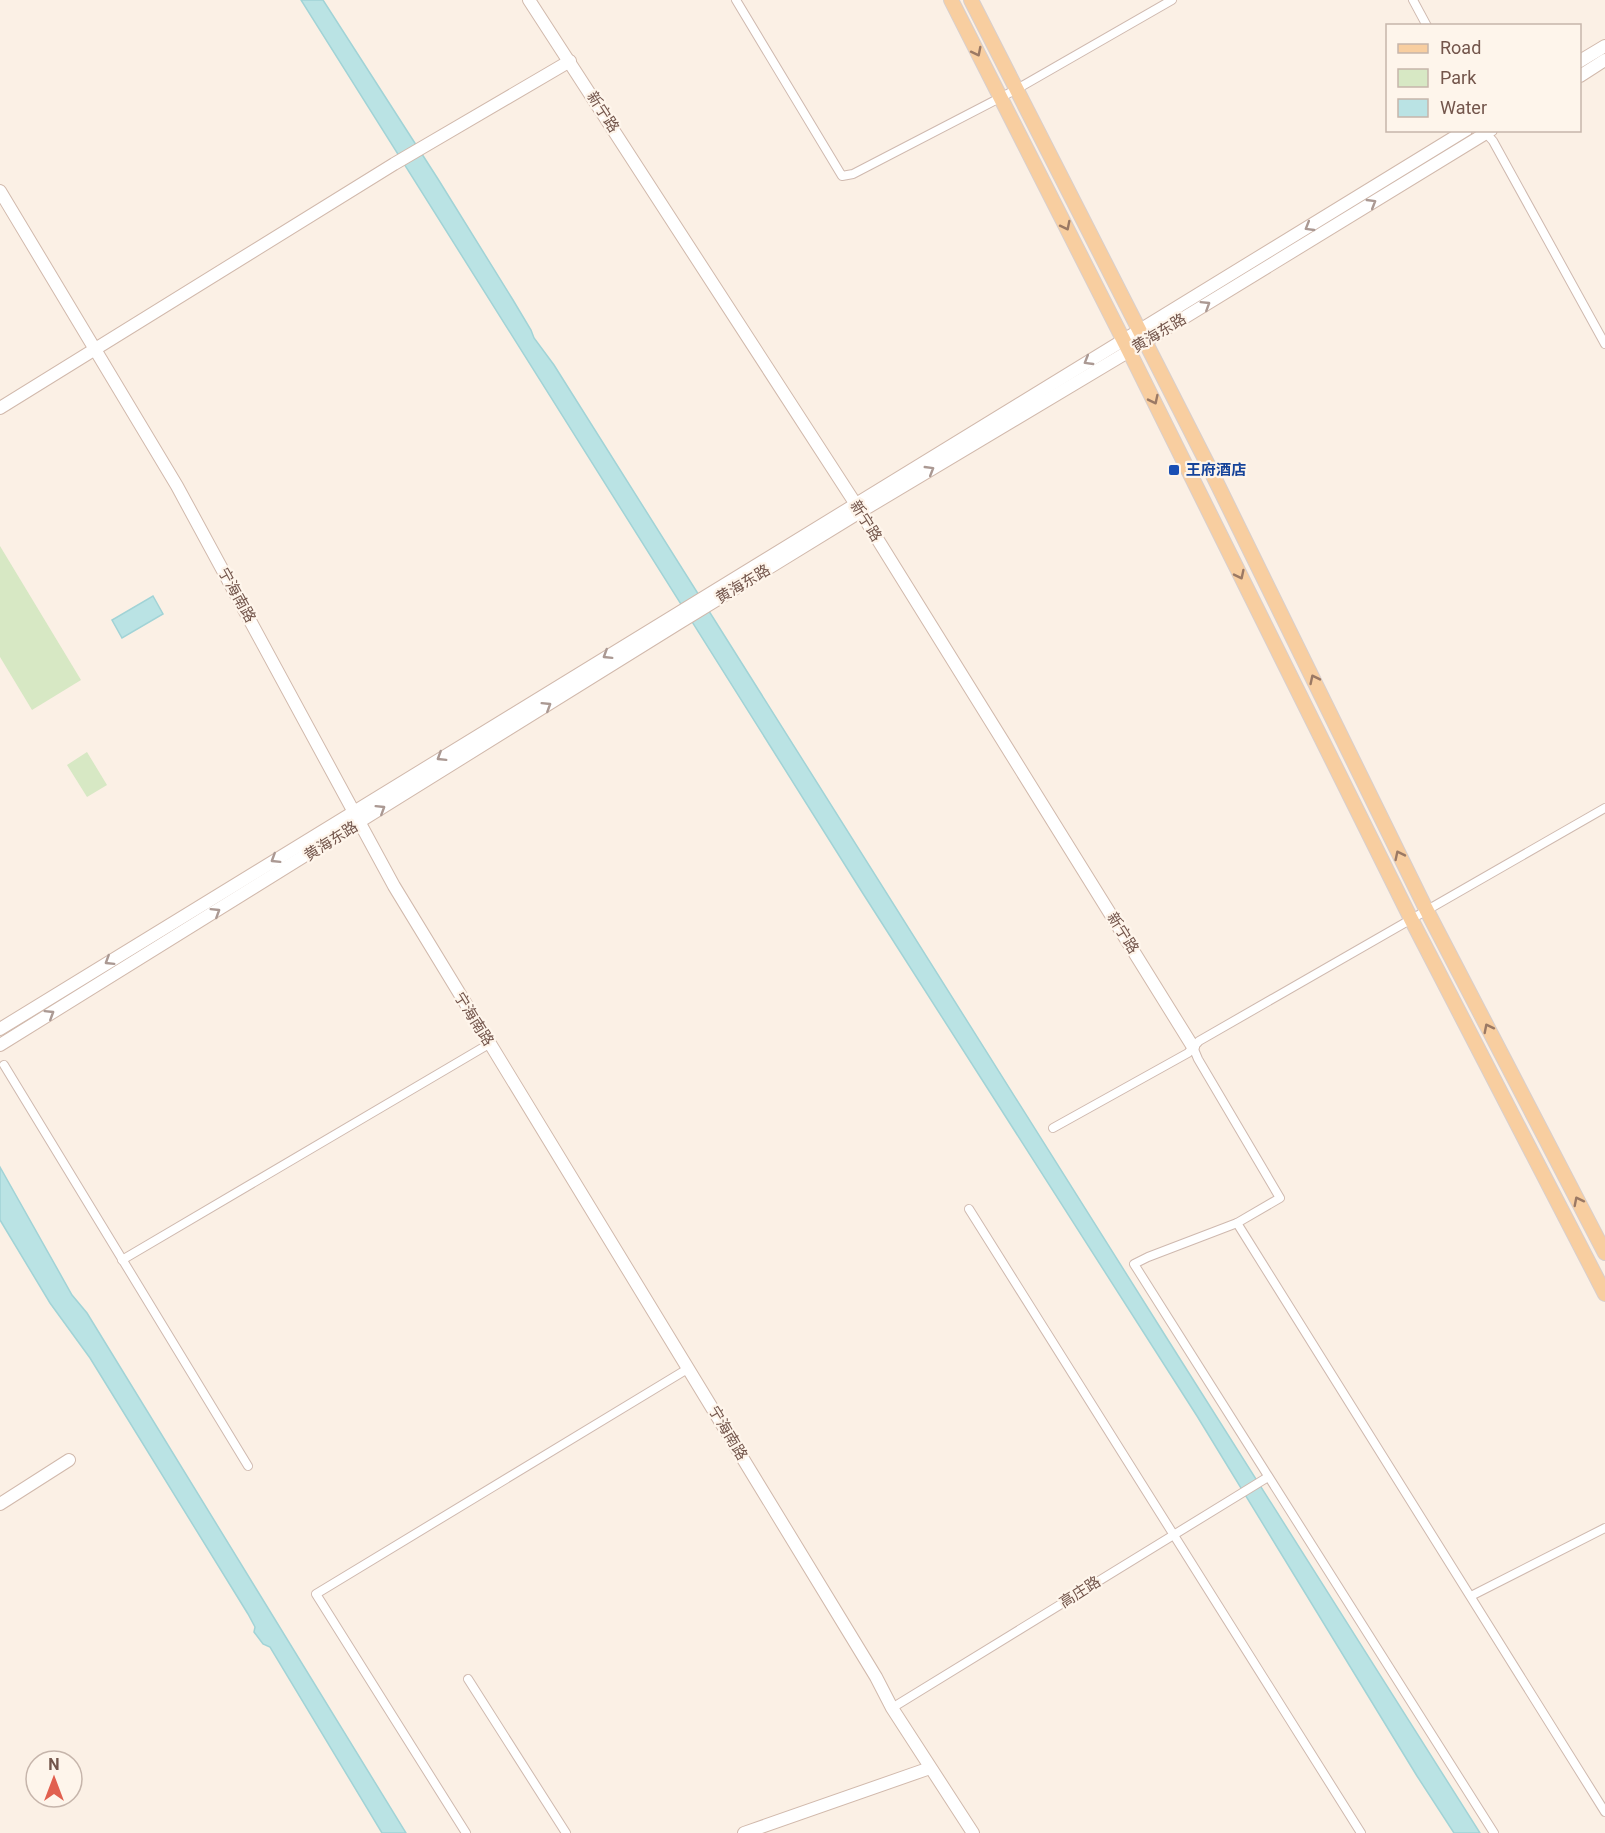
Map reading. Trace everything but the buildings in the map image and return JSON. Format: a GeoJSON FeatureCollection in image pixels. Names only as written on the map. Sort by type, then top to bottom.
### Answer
{"type":"FeatureCollection","features":[{"type":"Feature","properties":{"kind":"main road"},"geometry":{"type":"LineString","coordinates":[[951,0],[1126,345],[1411,919],[1605,1294]]}},
{"type":"Feature","properties":{"kind":"main road"},"geometry":{"type":"LineString","coordinates":[[972,0],[1143,336],[1426,909],[1605,1253]]}},
{"type":"Feature","properties":{"kind":"street","name":"新宁路"},"geometry":{"type":"LineString","coordinates":[[529,0],[858,508],[1193,1047]]}},
{"type":"Feature","properties":{"kind":"street"},"geometry":{"type":"LineString","coordinates":[[736,0],[842,176],[853,174],[1017,89],[1172,0]]}},
{"type":"Feature","properties":{"kind":"street"},"geometry":{"type":"LineString","coordinates":[[1413,0],[1426,24]]}},
{"type":"Feature","properties":{"kind":"street"},"geometry":{"type":"LineString","coordinates":[[1581,60],[1605,46]]}},
{"type":"Feature","properties":{"kind":"street"},"geometry":{"type":"LineString","coordinates":[[1581,75],[1605,60]]}},
{"type":"Feature","properties":{"kind":"street"},"geometry":{"type":"LineString","coordinates":[[0,408],[398,162],[570,61]]}},
{"type":"Feature","properties":{"kind":"street","name":"黄海东路"},"geometry":{"type":"LineString","coordinates":[[1143,336],[1463,132]]}},
{"type":"Feature","properties":{"kind":"street"},"geometry":{"type":"LineString","coordinates":[[1486,132],[1605,344]]}},
{"type":"Feature","properties":{"kind":"street","name":"黄海东路"},"geometry":{"type":"LineString","coordinates":[[0,1029],[354,810],[677,618],[1126,345],[1486,132]]}},
{"type":"Feature","properties":{"kind":"street","name":"宁海南路"},"geometry":{"type":"LineString","coordinates":[[0,191],[177,486],[394,886],[865,1659],[892,1708],[973,1833]]}},
{"type":"Feature","properties":{"kind":"street","name":"黄海东路"},"geometry":{"type":"LineString","coordinates":[[0,1045],[360,822],[677,618]]}},
{"type":"Feature","properties":{"kind":"street"},"geometry":{"type":"LineString","coordinates":[[1053,1128],[1188,1053],[1199,1041],[1605,808]]}},
{"type":"Feature","properties":{"kind":"street"},"geometry":{"type":"LineString","coordinates":[[122,1260],[489,1044]]}},
{"type":"Feature","properties":{"kind":"street"},"geometry":{"type":"LineString","coordinates":[[1193,1047],[1280,1198],[1238,1223],[1134,1264],[1266,1478],[1494,1833]]}},
{"type":"Feature","properties":{"kind":"street"},"geometry":{"type":"LineString","coordinates":[[4,1065],[248,1466]]}},
{"type":"Feature","properties":{"kind":"street"},"geometry":{"type":"LineString","coordinates":[[969,1209],[1361,1833]]}},
{"type":"Feature","properties":{"kind":"street"},"geometry":{"type":"LineString","coordinates":[[1238,1223],[1605,1812]]}},
{"type":"Feature","properties":{"kind":"street"},"geometry":{"type":"LineString","coordinates":[[466,1833],[316,1594],[688,1368]]}},
{"type":"Feature","properties":{"kind":"street"},"geometry":{"type":"LineString","coordinates":[[0,1504],[69,1460]]}},
{"type":"Feature","properties":{"kind":"street","name":"高庄路"},"geometry":{"type":"LineString","coordinates":[[892,1708],[1266,1478]]}},
{"type":"Feature","properties":{"kind":"street"},"geometry":{"type":"LineString","coordinates":[[1471,1596],[1605,1528]]}},
{"type":"Feature","properties":{"kind":"street"},"geometry":{"type":"LineString","coordinates":[[468,1679],[566,1833]]}},
{"type":"Feature","properties":{"kind":"street"},"geometry":{"type":"LineString","coordinates":[[744,1833],[930,1768]]}},
{"type":"Feature","properties":{"kind":"green space"},"geometry":{"type":"Polygon","coordinates":[[[0,546],[81,680],[32,710],[0,657],[0,546]]]}},
{"type":"Feature","properties":{"kind":"green space"},"geometry":{"type":"Polygon","coordinates":[[[87,752],[107,785],[87,797],[67,765],[87,752]]]}},
{"type":"Feature","properties":{"kind":"water"},"geometry":{"type":"Polygon","coordinates":[[[301,0],[323,0],[438,179],[534,338],[554,365],[1480,1833],[1454,1833],[1417,1776],[1197,1416],[862,892],[301,0]]]}},
{"type":"Feature","properties":{"kind":"water"},"geometry":{"type":"Polygon","coordinates":[[[153,596],[163,614],[122,638],[112,620],[153,596]]]}},
{"type":"Feature","properties":{"kind":"water"},"geometry":{"type":"Polygon","coordinates":[[[0,1167],[72,1295],[87,1313],[406,1833],[382,1833],[270,1647],[263,1644],[254,1632],[255,1627],[248,1614],[90,1358],[50,1303],[0,1220],[0,1167]]]}},
{"type":"Feature","properties":{"kind":"place","name":"王府酒店"},"geometry":{"type":"Point","coordinates":[1174,470]}}]}
